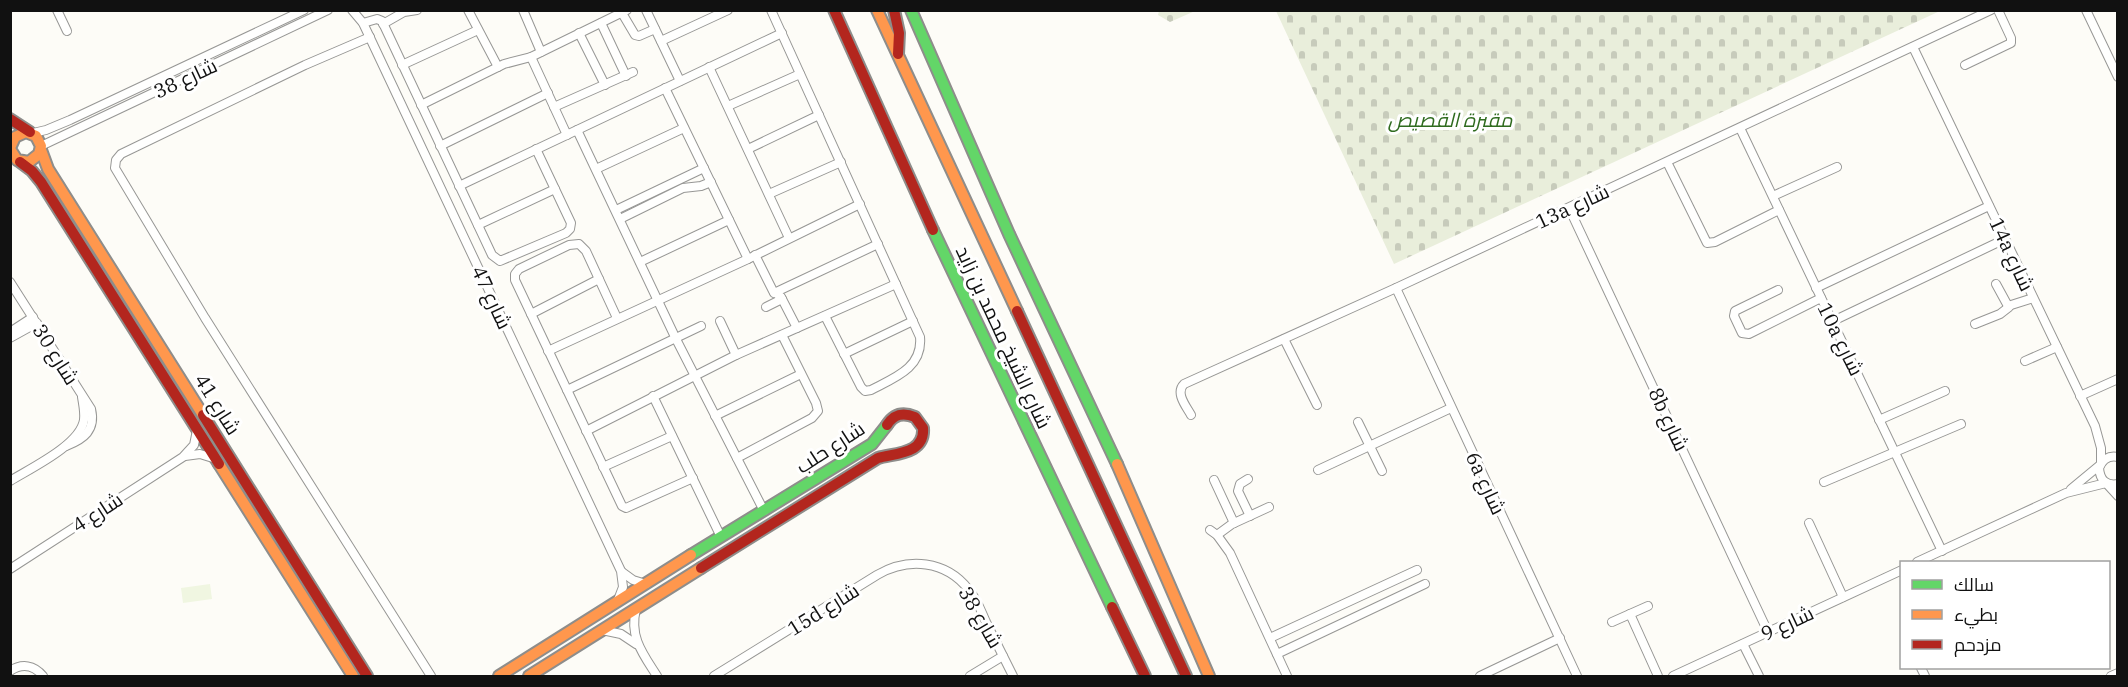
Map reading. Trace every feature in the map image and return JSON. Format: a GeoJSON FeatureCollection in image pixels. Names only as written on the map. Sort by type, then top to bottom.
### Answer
{"type":"FeatureCollection","features":[{"type":"Feature","properties":{"kind":"main road","name":"شارع الشيخ محمد بن زايد"},"geometry":{"type":"LineString","coordinates":[[834,10],[921,204],[1145,676]]}},
{"type":"Feature","properties":{"kind":"main road","name":"شارع الشيخ محمد بن زايد"},"geometry":{"type":"LineString","coordinates":[[877,10],[1186,676]]}},
{"type":"Feature","properties":{"kind":"main road"},"geometry":{"type":"LineString","coordinates":[[894,10],[899,33],[898,56]]}},
{"type":"Feature","properties":{"kind":"main road"},"geometry":{"type":"LineString","coordinates":[[911,10],[1004,223],[1104,434],[1209,676]]}},
{"type":"Feature","properties":{"kind":"main road"},"geometry":{"type":"LineString","coordinates":[[10,119],[32,133],[38,138],[41,148],[33,160],[20,162],[14,157],[11,146],[18,134],[32,133]]}},
{"type":"Feature","properties":{"kind":"main road","name":"شارع 41"},"geometry":{"type":"LineString","coordinates":[[41,148],[48,169],[367,676]]}},
{"type":"Feature","properties":{"kind":"main road","name":"شارع 41"},"geometry":{"type":"LineString","coordinates":[[20,162],[41,182],[353,676]]}},
{"type":"Feature","properties":{"kind":"main road","name":"شارع حلب"},"geometry":{"type":"LineString","coordinates":[[499,676],[872,444],[882,434],[892,417],[904,413],[919,421],[922,426],[922,439],[914,448],[878,458],[529,676]]}},
{"type":"Feature","properties":{"kind":"street"},"geometry":{"type":"LineString","coordinates":[[57,10],[67,31]]}},
{"type":"Feature","properties":{"kind":"street","name":"شارع 38"},"geometry":{"type":"LineString","coordinates":[[32,133],[60,124],[304,10]]}},
{"type":"Feature","properties":{"kind":"street","name":"شارع 38"},"geometry":{"type":"LineString","coordinates":[[41,148],[328,10]]}},
{"type":"Feature","properties":{"kind":"street","name":"شارع 47"},"geometry":{"type":"LineString","coordinates":[[352,10],[363,23]]}},
{"type":"Feature","properties":{"kind":"street","name":"شارع 47"},"geometry":{"type":"LineString","coordinates":[[361,10],[369,37],[621,571]]}},
{"type":"Feature","properties":{"kind":"street"},"geometry":{"type":"LineString","coordinates":[[383,24],[404,12],[417,10]]}},
{"type":"Feature","properties":{"kind":"street"},"geometry":{"type":"LineString","coordinates":[[468,10],[498,67]]}},
{"type":"Feature","properties":{"kind":"street"},"geometry":{"type":"LineString","coordinates":[[523,10],[541,52]]}},
{"type":"Feature","properties":{"kind":"street"},"geometry":{"type":"LineString","coordinates":[[646,10],[680,81]]}},
{"type":"Feature","properties":{"kind":"street"},"geometry":{"type":"LineString","coordinates":[[661,41],[728,10]]}},
{"type":"Feature","properties":{"kind":"street"},"geometry":{"type":"LineString","coordinates":[[771,10],[921,339],[914,364],[871,390],[863,390],[825,316]]}},
{"type":"Feature","properties":{"kind":"street","name":"13a شارع"},"geometry":{"type":"LineString","coordinates":[[1191,416],[1180,394],[1182,386],[1569,208],[1990,10]]}},
{"type":"Feature","properties":{"kind":"street"},"geometry":{"type":"LineString","coordinates":[[1965,65],[2011,43],[2012,38],[1998,10]]}},
{"type":"Feature","properties":{"kind":"street"},"geometry":{"type":"LineString","coordinates":[[2086,10],[2118,77]]}},
{"type":"Feature","properties":{"kind":"street"},"geometry":{"type":"LineString","coordinates":[[421,105],[498,67],[531,57],[625,12],[635,35],[639,36],[655,29]]}},
{"type":"Feature","properties":{"kind":"street"},"geometry":{"type":"LineString","coordinates":[[363,23],[376,19],[383,24],[492,255],[500,261],[566,233],[570,229],[570,223],[536,149]]}},
{"type":"Feature","properties":{"kind":"street"},"geometry":{"type":"LineString","coordinates":[[554,107],[629,74],[601,23]]}},
{"type":"Feature","properties":{"kind":"street"},"geometry":{"type":"LineString","coordinates":[[402,65],[478,30]]}},
{"type":"Feature","properties":{"kind":"street"},"geometry":{"type":"LineString","coordinates":[[579,33],[604,85]]}},
{"type":"Feature","properties":{"kind":"street"},"geometry":{"type":"LineString","coordinates":[[459,186],[782,33]]}},
{"type":"Feature","properties":{"kind":"street"},"geometry":{"type":"LineString","coordinates":[[369,37],[121,154],[116,160],[115,168],[205,318],[431,676]]}},
{"type":"Feature","properties":{"kind":"street","name":"14a شارع"},"geometry":{"type":"LineString","coordinates":[[1914,47],[2097,433],[2101,448],[2099,474],[2107,483]]}},
{"type":"Feature","properties":{"kind":"street"},"geometry":{"type":"LineString","coordinates":[[531,57],[567,135]]}},
{"type":"Feature","properties":{"kind":"street"},"geometry":{"type":"LineString","coordinates":[[710,67],[789,238]]}},
{"type":"Feature","properties":{"kind":"street"},"geometry":{"type":"LineString","coordinates":[[728,106],[800,74]]}},
{"type":"Feature","properties":{"kind":"street"},"geometry":{"type":"LineString","coordinates":[[665,88],[729,220],[774,292],[782,299],[797,328]]}},
{"type":"Feature","properties":{"kind":"street"},"geometry":{"type":"LineString","coordinates":[[440,146],[548,93]]}},
{"type":"Feature","properties":{"kind":"street"},"geometry":{"type":"LineString","coordinates":[[747,149],[819,115]]}},
{"type":"Feature","properties":{"kind":"street"},"geometry":{"type":"LineString","coordinates":[[596,169],[684,128]]}},
{"type":"Feature","properties":{"kind":"street","name":"10a شارع"},"geometry":{"type":"LineString","coordinates":[[1740,128],[1942,551]]}},
{"type":"Feature","properties":{"kind":"street"},"geometry":{"type":"LineString","coordinates":[[577,130],[676,339],[764,511]]}},
{"type":"Feature","properties":{"kind":"street"},"geometry":{"type":"LineString","coordinates":[[769,194],[841,162]]}},
{"type":"Feature","properties":{"kind":"street"},"geometry":{"type":"LineString","coordinates":[[1667,162],[1707,243],[1715,242],[1779,210]]}},
{"type":"Feature","properties":{"kind":"street"},"geometry":{"type":"LineString","coordinates":[[1773,196],[1838,167]]}},
{"type":"Feature","properties":{"kind":"street"},"geometry":{"type":"LineString","coordinates":[[615,210],[704,168]]}},
{"type":"Feature","properties":{"kind":"street"},"geometry":{"type":"LineString","coordinates":[[620,219],[683,188],[701,186],[711,182]]}},
{"type":"Feature","properties":{"kind":"street"},"geometry":{"type":"LineString","coordinates":[[478,225],[555,189]]}},
{"type":"Feature","properties":{"kind":"street"},"geometry":{"type":"LineString","coordinates":[[548,351],[860,204]]}},
{"type":"Feature","properties":{"kind":"street"},"geometry":{"type":"LineString","coordinates":[[1816,288],[1989,206]]}},
{"type":"Feature","properties":{"kind":"street","name":"8b شارع"},"geometry":{"type":"LineString","coordinates":[[1569,208],[1767,632]]}},
{"type":"Feature","properties":{"kind":"street"},"geometry":{"type":"LineString","coordinates":[[640,262],[729,220]]}},
{"type":"Feature","properties":{"kind":"street"},"geometry":{"type":"LineString","coordinates":[[1833,321],[2005,239]]}},
{"type":"Feature","properties":{"kind":"street"},"geometry":{"type":"LineString","coordinates":[[617,318],[583,247],[574,243],[519,269],[515,274],[515,280],[548,351],[624,508],[693,478]]}},
{"type":"Feature","properties":{"kind":"street"},"geometry":{"type":"LineString","coordinates":[[774,292],[878,244]]}},
{"type":"Feature","properties":{"kind":"street"},"geometry":{"type":"LineString","coordinates":[[531,314],[599,279]]}},
{"type":"Feature","properties":{"kind":"street","name":"شارع 30"},"geometry":{"type":"LineString","coordinates":[[10,282],[91,409],[93,421],[84,438],[66,446],[10,481]]}},
{"type":"Feature","properties":{"kind":"street"},"geometry":{"type":"LineString","coordinates":[[586,431],[736,355],[896,284]]}},
{"type":"Feature","properties":{"kind":"street"},"geometry":{"type":"LineString","coordinates":[[1996,284],[2005,304],[2009,307]]}},
{"type":"Feature","properties":{"kind":"street","name":"6a شارع"},"geometry":{"type":"LineString","coordinates":[[1396,288],[1577,676]]}},
{"type":"Feature","properties":{"kind":"street"},"geometry":{"type":"LineString","coordinates":[[1778,291],[1735,311],[1733,314],[1742,333],[1749,334],[1821,298]]}},
{"type":"Feature","properties":{"kind":"street"},"geometry":{"type":"LineString","coordinates":[[1975,324],[2032,298]]}},
{"type":"Feature","properties":{"kind":"street"},"geometry":{"type":"LineString","coordinates":[[765,307],[782,299]]}},
{"type":"Feature","properties":{"kind":"street"},"geometry":{"type":"LineString","coordinates":[[10,332],[35,320]]}},
{"type":"Feature","properties":{"kind":"street"},"geometry":{"type":"LineString","coordinates":[[10,338],[35,320]]}},
{"type":"Feature","properties":{"kind":"street"},"geometry":{"type":"LineString","coordinates":[[720,321],[736,355]]}},
{"type":"Feature","properties":{"kind":"street"},"geometry":{"type":"LineString","coordinates":[[844,354],[913,321]]}},
{"type":"Feature","properties":{"kind":"street"},"geometry":{"type":"LineString","coordinates":[[567,390],[701,326]]}},
{"type":"Feature","properties":{"kind":"street"},"geometry":{"type":"LineString","coordinates":[[737,458],[816,415],[818,407],[782,335]]}},
{"type":"Feature","properties":{"kind":"street"},"geometry":{"type":"LineString","coordinates":[[1284,339],[1317,405]]}},
{"type":"Feature","properties":{"kind":"street"},"geometry":{"type":"LineString","coordinates":[[2025,361],[2057,347]]}},
{"type":"Feature","properties":{"kind":"street"},"geometry":{"type":"LineString","coordinates":[[715,416],[801,374]]}},
{"type":"Feature","properties":{"kind":"street"},"geometry":{"type":"LineString","coordinates":[[2080,396],[2118,379]]}},
{"type":"Feature","properties":{"kind":"street"},"geometry":{"type":"LineString","coordinates":[[1879,420],[1945,391]]}},
{"type":"Feature","properties":{"kind":"street"},"geometry":{"type":"LineString","coordinates":[[653,396],[721,537]]}},
{"type":"Feature","properties":{"kind":"street"},"geometry":{"type":"LineString","coordinates":[[1318,470],[1451,408]]}},
{"type":"Feature","properties":{"kind":"street"},"geometry":{"type":"LineString","coordinates":[[1358,422],[1382,471]]}},
{"type":"Feature","properties":{"kind":"street"},"geometry":{"type":"LineString","coordinates":[[1824,482],[1895,454],[1961,424]]}},
{"type":"Feature","properties":{"kind":"street","name":"شارع 4"},"geometry":{"type":"LineString","coordinates":[[10,569],[183,457],[194,445],[197,430]]}},
{"type":"Feature","properties":{"kind":"street"},"geometry":{"type":"LineString","coordinates":[[603,467],[672,436]]}},
{"type":"Feature","properties":{"kind":"street"},"geometry":{"type":"LineString","coordinates":[[183,457],[200,454],[216,459]]}},
{"type":"Feature","properties":{"kind":"street"},"geometry":{"type":"LineString","coordinates":[[2066,493],[2109,457],[2118,457]]}},
{"type":"Feature","properties":{"kind":"street"},"geometry":{"type":"LineString","coordinates":[[1248,479],[1240,484],[1239,494],[1250,516]]}},
{"type":"Feature","properties":{"kind":"street"},"geometry":{"type":"LineString","coordinates":[[1214,480],[1234,523]]}},
{"type":"Feature","properties":{"kind":"street"},"geometry":{"type":"LineString","coordinates":[[1919,561],[2066,493],[2107,483],[2118,484]]}},
{"type":"Feature","properties":{"kind":"street"},"geometry":{"type":"LineString","coordinates":[[2107,483],[2118,496]]}},
{"type":"Feature","properties":{"kind":"street"},"geometry":{"type":"LineString","coordinates":[[1224,501],[1239,494]]}},
{"type":"Feature","properties":{"kind":"street"},"geometry":{"type":"LineString","coordinates":[[1269,507],[1214,532],[1230,553],[1287,676]]}},
{"type":"Feature","properties":{"kind":"street"},"geometry":{"type":"LineString","coordinates":[[1809,523],[1843,597]]}},
{"type":"Feature","properties":{"kind":"street","name":"15d شارع"},"geometry":{"type":"LineString","coordinates":[[714,676],[885,570],[912,563],[939,568]]}},
{"type":"Feature","properties":{"kind":"street","name":"شارع 38"},"geometry":{"type":"LineString","coordinates":[[939,568],[955,576],[968,588],[1013,676]]}},
{"type":"Feature","properties":{"kind":"street"},"geometry":{"type":"LineString","coordinates":[[1270,638],[1417,570]]}},
{"type":"Feature","properties":{"kind":"street"},"geometry":{"type":"LineString","coordinates":[[621,571],[633,580],[646,584]]}},
{"type":"Feature","properties":{"kind":"street"},"geometry":{"type":"LineString","coordinates":[[617,601],[624,587],[621,571]]}},
{"type":"Feature","properties":{"kind":"street","name":"شارع 9"},"geometry":{"type":"LineString","coordinates":[[1673,676],[1900,571]]}},
{"type":"Feature","properties":{"kind":"street"},"geometry":{"type":"LineString","coordinates":[[1277,654],[1425,584]]}},
{"type":"Feature","properties":{"kind":"street"},"geometry":{"type":"LineString","coordinates":[[1612,622],[1648,606]]}},
{"type":"Feature","properties":{"kind":"street"},"geometry":{"type":"LineString","coordinates":[[636,609],[633,627],[637,645],[657,676]]}},
{"type":"Feature","properties":{"kind":"street"},"geometry":{"type":"LineString","coordinates":[[1630,614],[1658,676]]}},
{"type":"Feature","properties":{"kind":"street"},"geometry":{"type":"LineString","coordinates":[[602,630],[621,634],[637,645]]}},
{"type":"Feature","properties":{"kind":"street"},"geometry":{"type":"LineString","coordinates":[[1480,676],[1560,638]]}},
{"type":"Feature","properties":{"kind":"street"},"geometry":{"type":"LineString","coordinates":[[1743,644],[1759,676]]}},
{"type":"Feature","properties":{"kind":"street"},"geometry":{"type":"LineString","coordinates":[[970,676],[1003,656]]}},
{"type":"Feature","properties":{"kind":"street"},"geometry":{"type":"LineString","coordinates":[[10,671],[27,666],[36,669],[43,676]]}},
{"type":"Feature","properties":{"kind":"street"},"geometry":{"type":"LineString","coordinates":[[2111,676],[2118,674]]}},
{"type":"Feature","properties":{"kind":"green space"},"geometry":{"type":"Polygon","coordinates":[[[1159,10],[1195,11],[1170,22],[1158,15],[1159,10]]]}},
{"type":"Feature","properties":{"kind":"green space","name":"مقبرة القصيص"},"geometry":{"type":"Polygon","coordinates":[[[1276,11],[1940,11],[1394,264],[1276,11]]]}},
{"type":"Feature","properties":{"kind":"green space"},"geometry":{"type":"Polygon","coordinates":[[[210,584],[212,599],[183,603],[181,588],[210,584]]]}},
{"type":"Feature","properties":{"kind":"traffic: fast"},"geometry":{"type":"LineString","coordinates":[[911,10],[1009,234],[1117,464]]}},
{"type":"Feature","properties":{"kind":"traffic: fast"},"geometry":{"type":"LineString","coordinates":[[933,230],[1112,607]]}},
{"type":"Feature","properties":{"kind":"traffic: fast"},"geometry":{"type":"LineString","coordinates":[[691,555],[872,444],[887,425]]}},
{"type":"Feature","properties":{"kind":"traffic: slow"},"geometry":{"type":"LineString","coordinates":[[877,10],[1017,311]]}},
{"type":"Feature","properties":{"kind":"traffic: slow"},"geometry":{"type":"LineString","coordinates":[[10,148],[15,137],[26,132],[36,136],[41,146],[39,154],[29,162],[17,160],[10,149]]}},
{"type":"Feature","properties":{"kind":"traffic: slow"},"geometry":{"type":"LineString","coordinates":[[41,150],[48,169],[203,415]]}},
{"type":"Feature","properties":{"kind":"traffic: slow"},"geometry":{"type":"LineString","coordinates":[[219,464],[353,676]]}},
{"type":"Feature","properties":{"kind":"traffic: slow"},"geometry":{"type":"LineString","coordinates":[[1117,464],[1209,676]]}},
{"type":"Feature","properties":{"kind":"traffic: slow"},"geometry":{"type":"LineString","coordinates":[[499,676],[691,555]]}},
{"type":"Feature","properties":{"kind":"traffic: slow"},"geometry":{"type":"LineString","coordinates":[[529,676],[701,568]]}},
{"type":"Feature","properties":{"kind":"traffic: jam"},"geometry":{"type":"LineString","coordinates":[[834,10],[933,230]]}},
{"type":"Feature","properties":{"kind":"traffic: jam"},"geometry":{"type":"LineString","coordinates":[[894,10],[899,33],[898,54]]}},
{"type":"Feature","properties":{"kind":"traffic: jam"},"geometry":{"type":"LineString","coordinates":[[10,119],[30,132]]}},
{"type":"Feature","properties":{"kind":"traffic: jam"},"geometry":{"type":"LineString","coordinates":[[20,162],[41,182],[219,464]]}},
{"type":"Feature","properties":{"kind":"traffic: jam"},"geometry":{"type":"LineString","coordinates":[[1017,311],[1186,676]]}},
{"type":"Feature","properties":{"kind":"traffic: jam"},"geometry":{"type":"LineString","coordinates":[[203,415],[367,676]]}},
{"type":"Feature","properties":{"kind":"traffic: jam"},"geometry":{"type":"LineString","coordinates":[[701,568],[878,458],[914,448],[922,437],[923,428],[911,415],[896,416],[887,425]]}},
{"type":"Feature","properties":{"kind":"traffic: jam"},"geometry":{"type":"LineString","coordinates":[[1112,607],[1145,676]]}}]}
